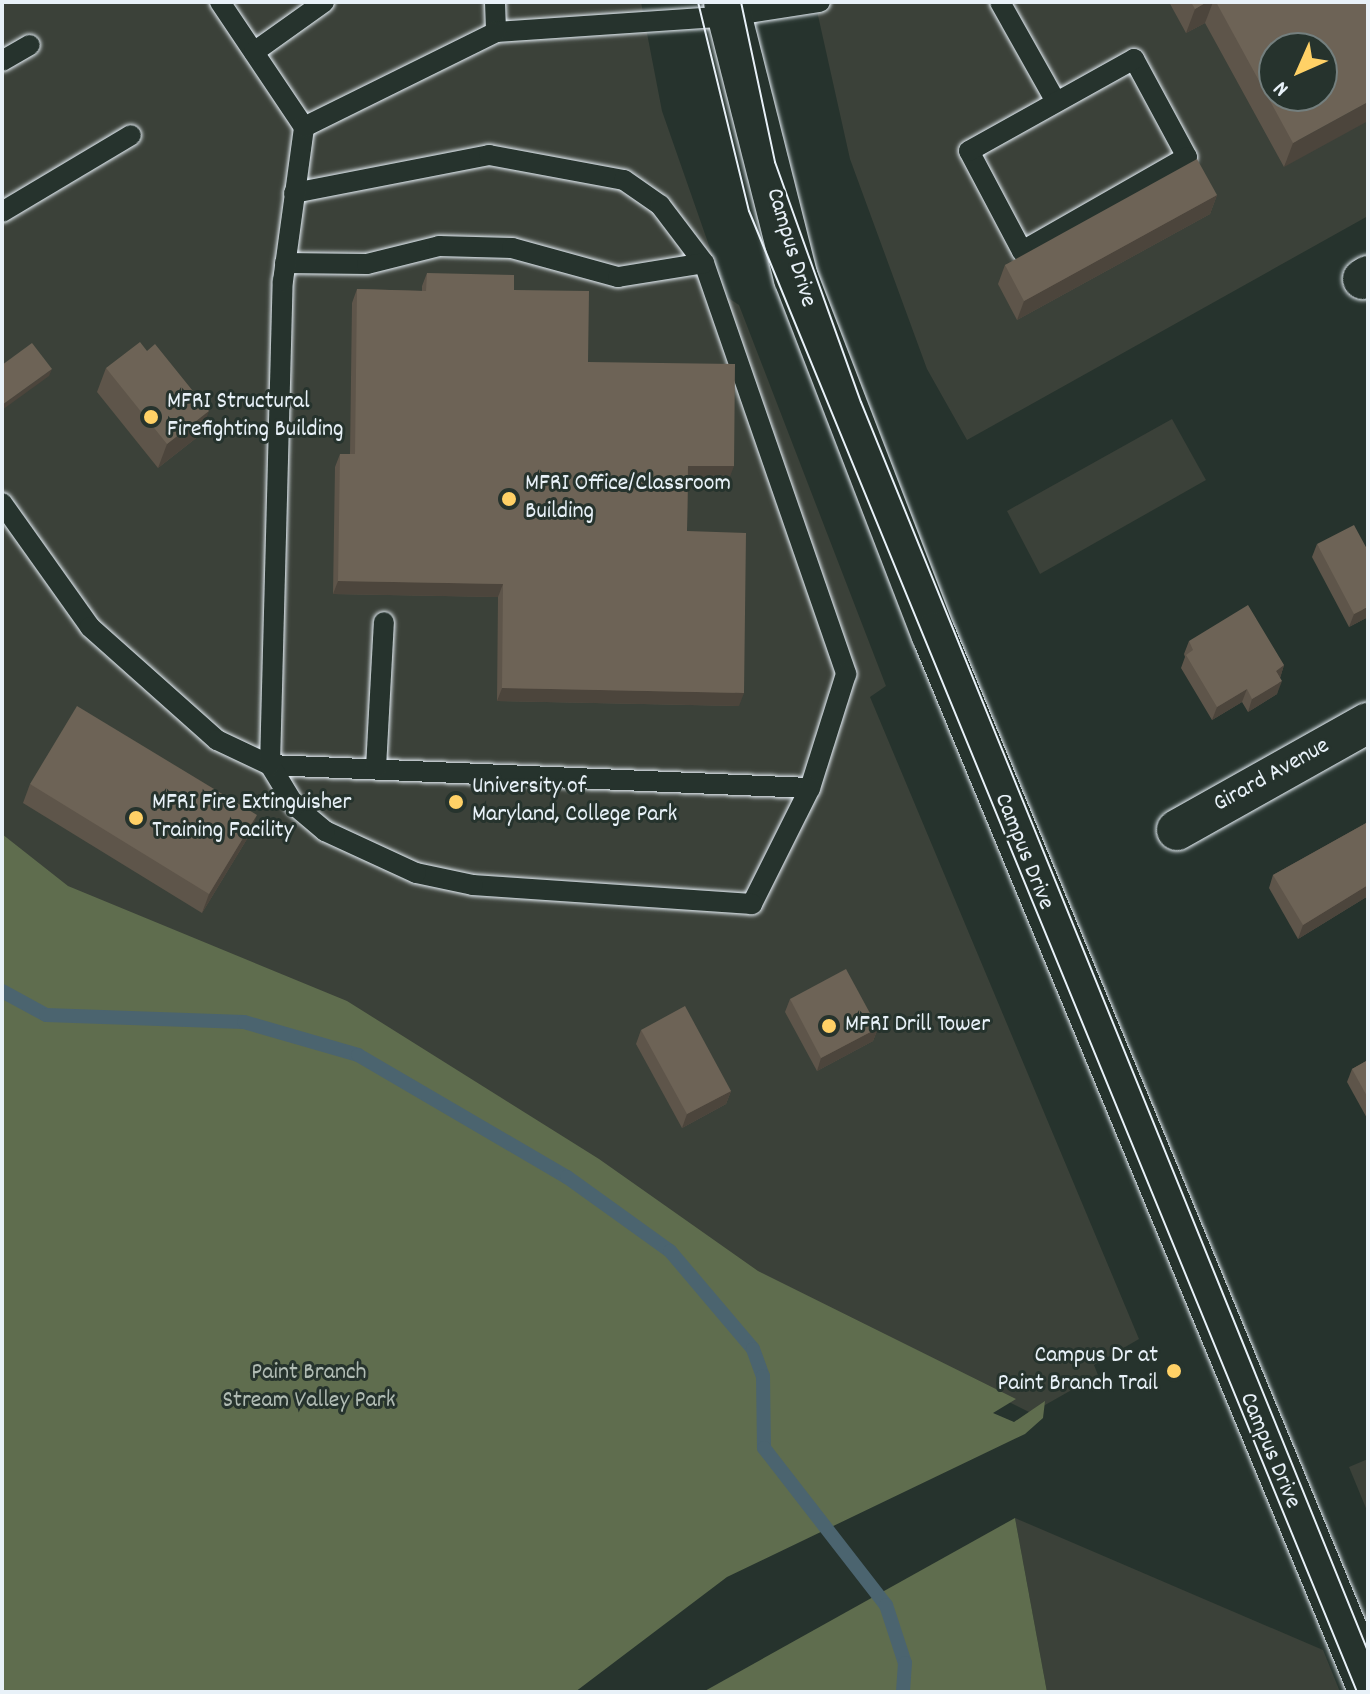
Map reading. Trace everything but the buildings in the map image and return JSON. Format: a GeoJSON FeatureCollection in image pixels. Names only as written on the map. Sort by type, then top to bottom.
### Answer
{"type":"FeatureCollection","features":[{"type":"Feature","properties":{"kind":"main road","name":"Campus Drive"},"geometry":{"type":"LineString","coordinates":[[727,9],[801,292],[934,635],[1368,1685]]}},
{"type":"Feature","properties":{"kind":"street","name":"Girard Avenue"},"geometry":{"type":"LineString","coordinates":[[1177,830],[1368,723]]}},
{"type":"Feature","properties":{"kind":"lane"},"geometry":{"type":"LineString","coordinates":[[220,2],[304,127],[294,193],[285,263],[270,765],[295,806],[366,856],[473,885],[752,904],[810,788],[846,674],[704,263],[660,205],[624,180],[489,155],[294,193]]}},
{"type":"Feature","properties":{"kind":"lane"},"geometry":{"type":"LineString","coordinates":[[254,52],[324,2]]}},
{"type":"Feature","properties":{"kind":"lane"},"geometry":{"type":"LineString","coordinates":[[495,2],[496,32]]}},
{"type":"Feature","properties":{"kind":"lane"},"geometry":{"type":"LineString","coordinates":[[304,127],[496,32],[820,2]]}},
{"type":"Feature","properties":{"kind":"lane"},"geometry":{"type":"LineString","coordinates":[[1000,2],[1055,100]]}},
{"type":"Feature","properties":{"kind":"lane"},"geometry":{"type":"LineString","coordinates":[[2,61],[30,45]]}},
{"type":"Feature","properties":{"kind":"lane"},"geometry":{"type":"LineString","coordinates":[[1134,59],[1187,157],[1022,251],[969,151],[1055,100],[1134,59]]}},
{"type":"Feature","properties":{"kind":"lane"},"geometry":{"type":"LineString","coordinates":[[2,212],[131,135]]}},
{"type":"Feature","properties":{"kind":"lane"},"geometry":{"type":"LineString","coordinates":[[285,263],[367,264],[439,246],[512,248],[618,277],[704,263]]}},
{"type":"Feature","properties":{"kind":"lane"},"geometry":{"type":"LineString","coordinates":[[2,503],[90,627],[217,740],[270,765],[810,788]]}},
{"type":"Feature","properties":{"kind":"lane"},"geometry":{"type":"LineString","coordinates":[[376,768],[384,622]]}},
{"type":"Feature","properties":{"kind":"shaded area","name":"University of Maryland, College Park"},"geometry":{"type":"Polygon","coordinates":[[[2,2],[641,2],[662,111],[727,297],[739,305],[886,686],[870,697],[1139,1339],[1094,1365],[1098,1375],[1031,1413],[2,904],[2,2]]]}},
{"type":"Feature","properties":{"kind":"shaded area"},"geometry":{"type":"Polygon","coordinates":[[[815,2],[1368,2],[1368,216],[967,440],[927,369],[850,159],[815,2]]]}},
{"type":"Feature","properties":{"kind":"shaded area"},"geometry":{"type":"Polygon","coordinates":[[[1172,419],[1206,480],[1040,574],[1007,511],[1172,419]]]}},
{"type":"Feature","properties":{"kind":"shaded area"},"geometry":{"type":"Polygon","coordinates":[[[1368,1459],[1368,1513],[1349,1467],[1368,1459]]]}},
{"type":"Feature","properties":{"kind":"shaded area"},"geometry":{"type":"Polygon","coordinates":[[[1015,1518],[1323,1650],[1340,1692],[1047,1692],[1015,1518]]]}},
{"type":"Feature","properties":{"kind":"green space","name":"Paint Branch Stream Valley Park"},"geometry":{"type":"Polygon","coordinates":[[[2,834],[68,886],[347,1001],[599,1159],[758,1271],[1016,1399],[993,1413],[1014,1422],[1045,1401],[1043,1418],[1025,1434],[727,1577],[575,1692],[2,1692],[2,834]]]}},
{"type":"Feature","properties":{"kind":"green space"},"geometry":{"type":"Polygon","coordinates":[[[1015,1518],[1047,1692],[703,1692],[1015,1518]]]}},
{"type":"Feature","properties":{"kind":"waterway"},"geometry":{"type":"LineString","coordinates":[[2,991],[46,1015],[244,1022],[358,1055],[567,1177],[670,1251],[753,1349],[763,1376],[764,1448],[886,1605],[905,1663],[903,1692]]}},
{"type":"Feature","properties":{"kind":"tram line"},"geometry":{"type":"LineString","coordinates":[[698,2],[749,211],[1357,1692]]}},
{"type":"Feature","properties":{"kind":"tram line"},"geometry":{"type":"LineString","coordinates":[[741,2],[775,162],[861,402],[1368,1651]]}},
{"type":"Feature","properties":{"kind":"place","name":"MFRI Structural Firefighting Building"},"geometry":{"type":"Point","coordinates":[151,417]}},
{"type":"Feature","properties":{"kind":"place","name":"MFRI Office/Classroom Building"},"geometry":{"type":"Point","coordinates":[509,499]}},
{"type":"Feature","properties":{"kind":"place","name":"University of Maryland, College Park"},"geometry":{"type":"Point","coordinates":[456,802]}},
{"type":"Feature","properties":{"kind":"place","name":"MFRI Fire Extinguisher Training Facility"},"geometry":{"type":"Point","coordinates":[136,818]}},
{"type":"Feature","properties":{"kind":"place","name":"MFRI Drill Tower"},"geometry":{"type":"Point","coordinates":[829,1026]}},
{"type":"Feature","properties":{"kind":"place","name":"Campus Dr at Paint Branch Trail"},"geometry":{"type":"Point","coordinates":[1174,1371]}}]}
